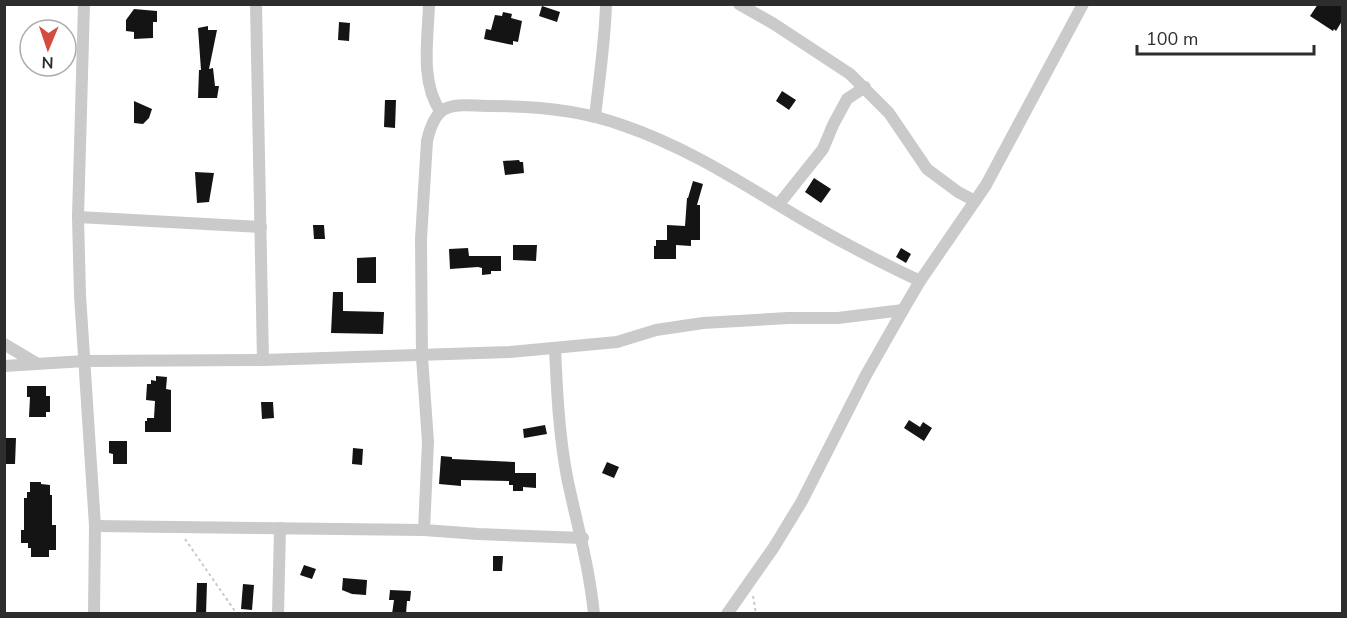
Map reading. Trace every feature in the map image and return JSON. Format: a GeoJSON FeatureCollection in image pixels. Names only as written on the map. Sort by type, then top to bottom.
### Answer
{"type":"FeatureCollection","features":[{"type":"Feature","properties":{"kind":"street"},"geometry":{"type":"LineString","coordinates":[[84,4],[78,217],[80,295],[95,526],[94,614]]}},
{"type":"Feature","properties":{"kind":"street"},"geometry":{"type":"LineString","coordinates":[[256,4],[263,360]]}},
{"type":"Feature","properties":{"kind":"street"},"geometry":{"type":"LineString","coordinates":[[429,4],[428,86],[432,100],[440,111]]}},
{"type":"Feature","properties":{"kind":"street"},"geometry":{"type":"LineString","coordinates":[[596,117],[606,4]]}},
{"type":"Feature","properties":{"kind":"street"},"geometry":{"type":"LineString","coordinates":[[739,4],[850,74],[889,113],[927,169],[952,188],[975,201]]}},
{"type":"Feature","properties":{"kind":"street"},"geometry":{"type":"LineString","coordinates":[[727,614],[774,547],[802,501],[866,375],[920,281],[997,166],[1083,4]]}},
{"type":"Feature","properties":{"kind":"street"},"geometry":{"type":"LineString","coordinates":[[779,204],[823,149],[832,125],[847,99],[865,87]]}},
{"type":"Feature","properties":{"kind":"street"},"geometry":{"type":"LineString","coordinates":[[424,530],[428,422],[422,357],[421,239],[425,162],[430,125],[440,111],[457,106],[555,109],[621,124],[674,145],[722,170],[806,222],[920,281]]}},
{"type":"Feature","properties":{"kind":"street"},"geometry":{"type":"LineString","coordinates":[[78,217],[261,227]]}},
{"type":"Feature","properties":{"kind":"street"},"geometry":{"type":"LineString","coordinates":[[4,366],[85,361],[422,357],[510,352],[617,342],[656,330],[703,323],[788,318],[838,318],[903,310]]}},
{"type":"Feature","properties":{"kind":"street"},"geometry":{"type":"LineString","coordinates":[[4,345],[36,363]]}},
{"type":"Feature","properties":{"kind":"street"},"geometry":{"type":"LineString","coordinates":[[555,348],[567,471],[583,538],[594,614]]}},
{"type":"Feature","properties":{"kind":"street"},"geometry":{"type":"LineString","coordinates":[[95,526],[424,530],[583,538]]}},
{"type":"Feature","properties":{"kind":"street"},"geometry":{"type":"LineString","coordinates":[[278,614],[280,528]]}},
{"type":"Feature","properties":{"kind":"path"},"geometry":{"type":"LineString","coordinates":[[177,527],[237,614]]}},
{"type":"Feature","properties":{"kind":"building"},"geometry":{"type":"Polygon","coordinates":[[[1318,4],[1342,4],[1342,21],[1336,31],[1310,16],[1318,4]]]}},
{"type":"Feature","properties":{"kind":"building"},"geometry":{"type":"Polygon","coordinates":[[[542,6],[560,12],[557,22],[539,16],[542,6]]]}},
{"type":"Feature","properties":{"kind":"building"},"geometry":{"type":"Polygon","coordinates":[[[134,9],[157,11],[157,22],[153,22],[153,38],[134,39],[134,32],[126,31],[126,20],[134,9]]]}},
{"type":"Feature","properties":{"kind":"building"},"geometry":{"type":"Polygon","coordinates":[[[503,12],[512,14],[511,18],[522,21],[518,42],[513,41],[513,45],[484,39],[486,29],[491,30],[495,15],[502,16],[503,12]]]}},
{"type":"Feature","properties":{"kind":"building"},"geometry":{"type":"Polygon","coordinates":[[[339,22],[350,23],[349,41],[338,40],[339,22]]]}},
{"type":"Feature","properties":{"kind":"building"},"geometry":{"type":"Polygon","coordinates":[[[208,26],[208,30],[217,30],[209,69],[213,68],[215,86],[219,86],[217,98],[198,98],[199,70],[201,70],[198,28],[208,26]]]}},
{"type":"Feature","properties":{"kind":"building"},"geometry":{"type":"Polygon","coordinates":[[[782,91],[796,100],[789,110],[776,101],[782,91]]]}},
{"type":"Feature","properties":{"kind":"building"},"geometry":{"type":"Polygon","coordinates":[[[385,100],[396,100],[395,128],[384,127],[385,100]]]}},
{"type":"Feature","properties":{"kind":"building"},"geometry":{"type":"Polygon","coordinates":[[[134,101],[152,109],[149,118],[143,124],[134,123],[134,101]]]}},
{"type":"Feature","properties":{"kind":"building"},"geometry":{"type":"Polygon","coordinates":[[[503,161],[523,162],[524,173],[505,175],[503,161]]]}},
{"type":"Feature","properties":{"kind":"building"},"geometry":{"type":"Polygon","coordinates":[[[195,172],[214,173],[209,202],[197,203],[195,172]]]}},
{"type":"Feature","properties":{"kind":"building"},"geometry":{"type":"Polygon","coordinates":[[[814,178],[831,189],[821,203],[805,192],[814,178]]]}},
{"type":"Feature","properties":{"kind":"building"},"geometry":{"type":"Polygon","coordinates":[[[693,181],[703,184],[697,205],[700,205],[700,240],[691,240],[691,246],[676,245],[676,259],[654,259],[656,240],[667,240],[667,225],[685,226],[687,198],[693,181]]]}},
{"type":"Feature","properties":{"kind":"building"},"geometry":{"type":"Polygon","coordinates":[[[313,225],[324,225],[325,239],[314,239],[313,225]]]}},
{"type":"Feature","properties":{"kind":"building"},"geometry":{"type":"Polygon","coordinates":[[[513,245],[537,245],[536,261],[513,260],[513,245]]]}},
{"type":"Feature","properties":{"kind":"building"},"geometry":{"type":"Polygon","coordinates":[[[468,248],[469,256],[501,256],[501,271],[491,271],[491,274],[482,275],[482,268],[478,267],[450,269],[449,249],[468,248]]]}},
{"type":"Feature","properties":{"kind":"building"},"geometry":{"type":"Polygon","coordinates":[[[901,248],[911,254],[906,263],[896,257],[901,248]]]}},
{"type":"Feature","properties":{"kind":"building"},"geometry":{"type":"Polygon","coordinates":[[[376,257],[376,283],[357,283],[357,258],[376,257]]]}},
{"type":"Feature","properties":{"kind":"building"},"geometry":{"type":"Polygon","coordinates":[[[333,292],[343,292],[343,311],[384,312],[383,334],[331,333],[333,292]]]}},
{"type":"Feature","properties":{"kind":"building"},"geometry":{"type":"Polygon","coordinates":[[[156,376],[167,377],[166,389],[171,390],[171,432],[145,432],[145,421],[147,418],[154,418],[155,401],[146,400],[147,384],[151,384],[151,380],[156,381],[156,376]]]}},
{"type":"Feature","properties":{"kind":"building"},"geometry":{"type":"Polygon","coordinates":[[[27,386],[46,386],[46,396],[50,396],[50,412],[46,412],[46,417],[29,417],[30,397],[27,397],[27,386]]]}},
{"type":"Feature","properties":{"kind":"building"},"geometry":{"type":"Polygon","coordinates":[[[261,402],[273,402],[274,418],[262,419],[261,402]]]}},
{"type":"Feature","properties":{"kind":"building"},"geometry":{"type":"Polygon","coordinates":[[[909,420],[920,427],[923,422],[932,428],[924,441],[904,428],[909,420]]]}},
{"type":"Feature","properties":{"kind":"building"},"geometry":{"type":"Polygon","coordinates":[[[545,425],[547,434],[524,438],[523,429],[545,425]]]}},
{"type":"Feature","properties":{"kind":"building"},"geometry":{"type":"Polygon","coordinates":[[[5,438],[16,438],[15,464],[4,464],[5,438]]]}},
{"type":"Feature","properties":{"kind":"building"},"geometry":{"type":"Polygon","coordinates":[[[109,441],[127,441],[127,464],[113,464],[113,454],[109,453],[109,441]]]}},
{"type":"Feature","properties":{"kind":"building"},"geometry":{"type":"Polygon","coordinates":[[[353,448],[363,449],[362,465],[352,464],[353,448]]]}},
{"type":"Feature","properties":{"kind":"building"},"geometry":{"type":"Polygon","coordinates":[[[441,456],[452,457],[452,459],[515,462],[515,473],[536,473],[536,488],[523,487],[523,491],[513,491],[513,485],[509,485],[509,481],[461,480],[461,486],[439,484],[441,456]]]}},
{"type":"Feature","properties":{"kind":"building"},"geometry":{"type":"Polygon","coordinates":[[[607,462],[619,467],[614,478],[602,473],[607,462]]]}},
{"type":"Feature","properties":{"kind":"building"},"geometry":{"type":"Polygon","coordinates":[[[30,482],[50,485],[52,525],[56,525],[56,550],[49,550],[49,557],[31,557],[31,548],[28,548],[28,543],[21,543],[21,530],[24,530],[24,498],[27,498],[27,492],[30,492],[30,482]]]}},
{"type":"Feature","properties":{"kind":"building"},"geometry":{"type":"Polygon","coordinates":[[[493,556],[503,556],[502,571],[493,571],[493,556]]]}},
{"type":"Feature","properties":{"kind":"building"},"geometry":{"type":"Polygon","coordinates":[[[304,565],[316,569],[312,579],[300,575],[304,565]]]}},
{"type":"Feature","properties":{"kind":"building"},"geometry":{"type":"Polygon","coordinates":[[[343,578],[367,580],[366,595],[352,594],[342,590],[343,578]]]}},
{"type":"Feature","properties":{"kind":"building"},"geometry":{"type":"Polygon","coordinates":[[[197,583],[207,583],[206,614],[196,614],[197,583]]]}},
{"type":"Feature","properties":{"kind":"building"},"geometry":{"type":"Polygon","coordinates":[[[243,584],[254,585],[252,610],[241,609],[243,584]]]}},
{"type":"Feature","properties":{"kind":"building"},"geometry":{"type":"Polygon","coordinates":[[[390,590],[411,591],[406,614],[392,614],[394,600],[389,600],[390,590]]]}}]}
